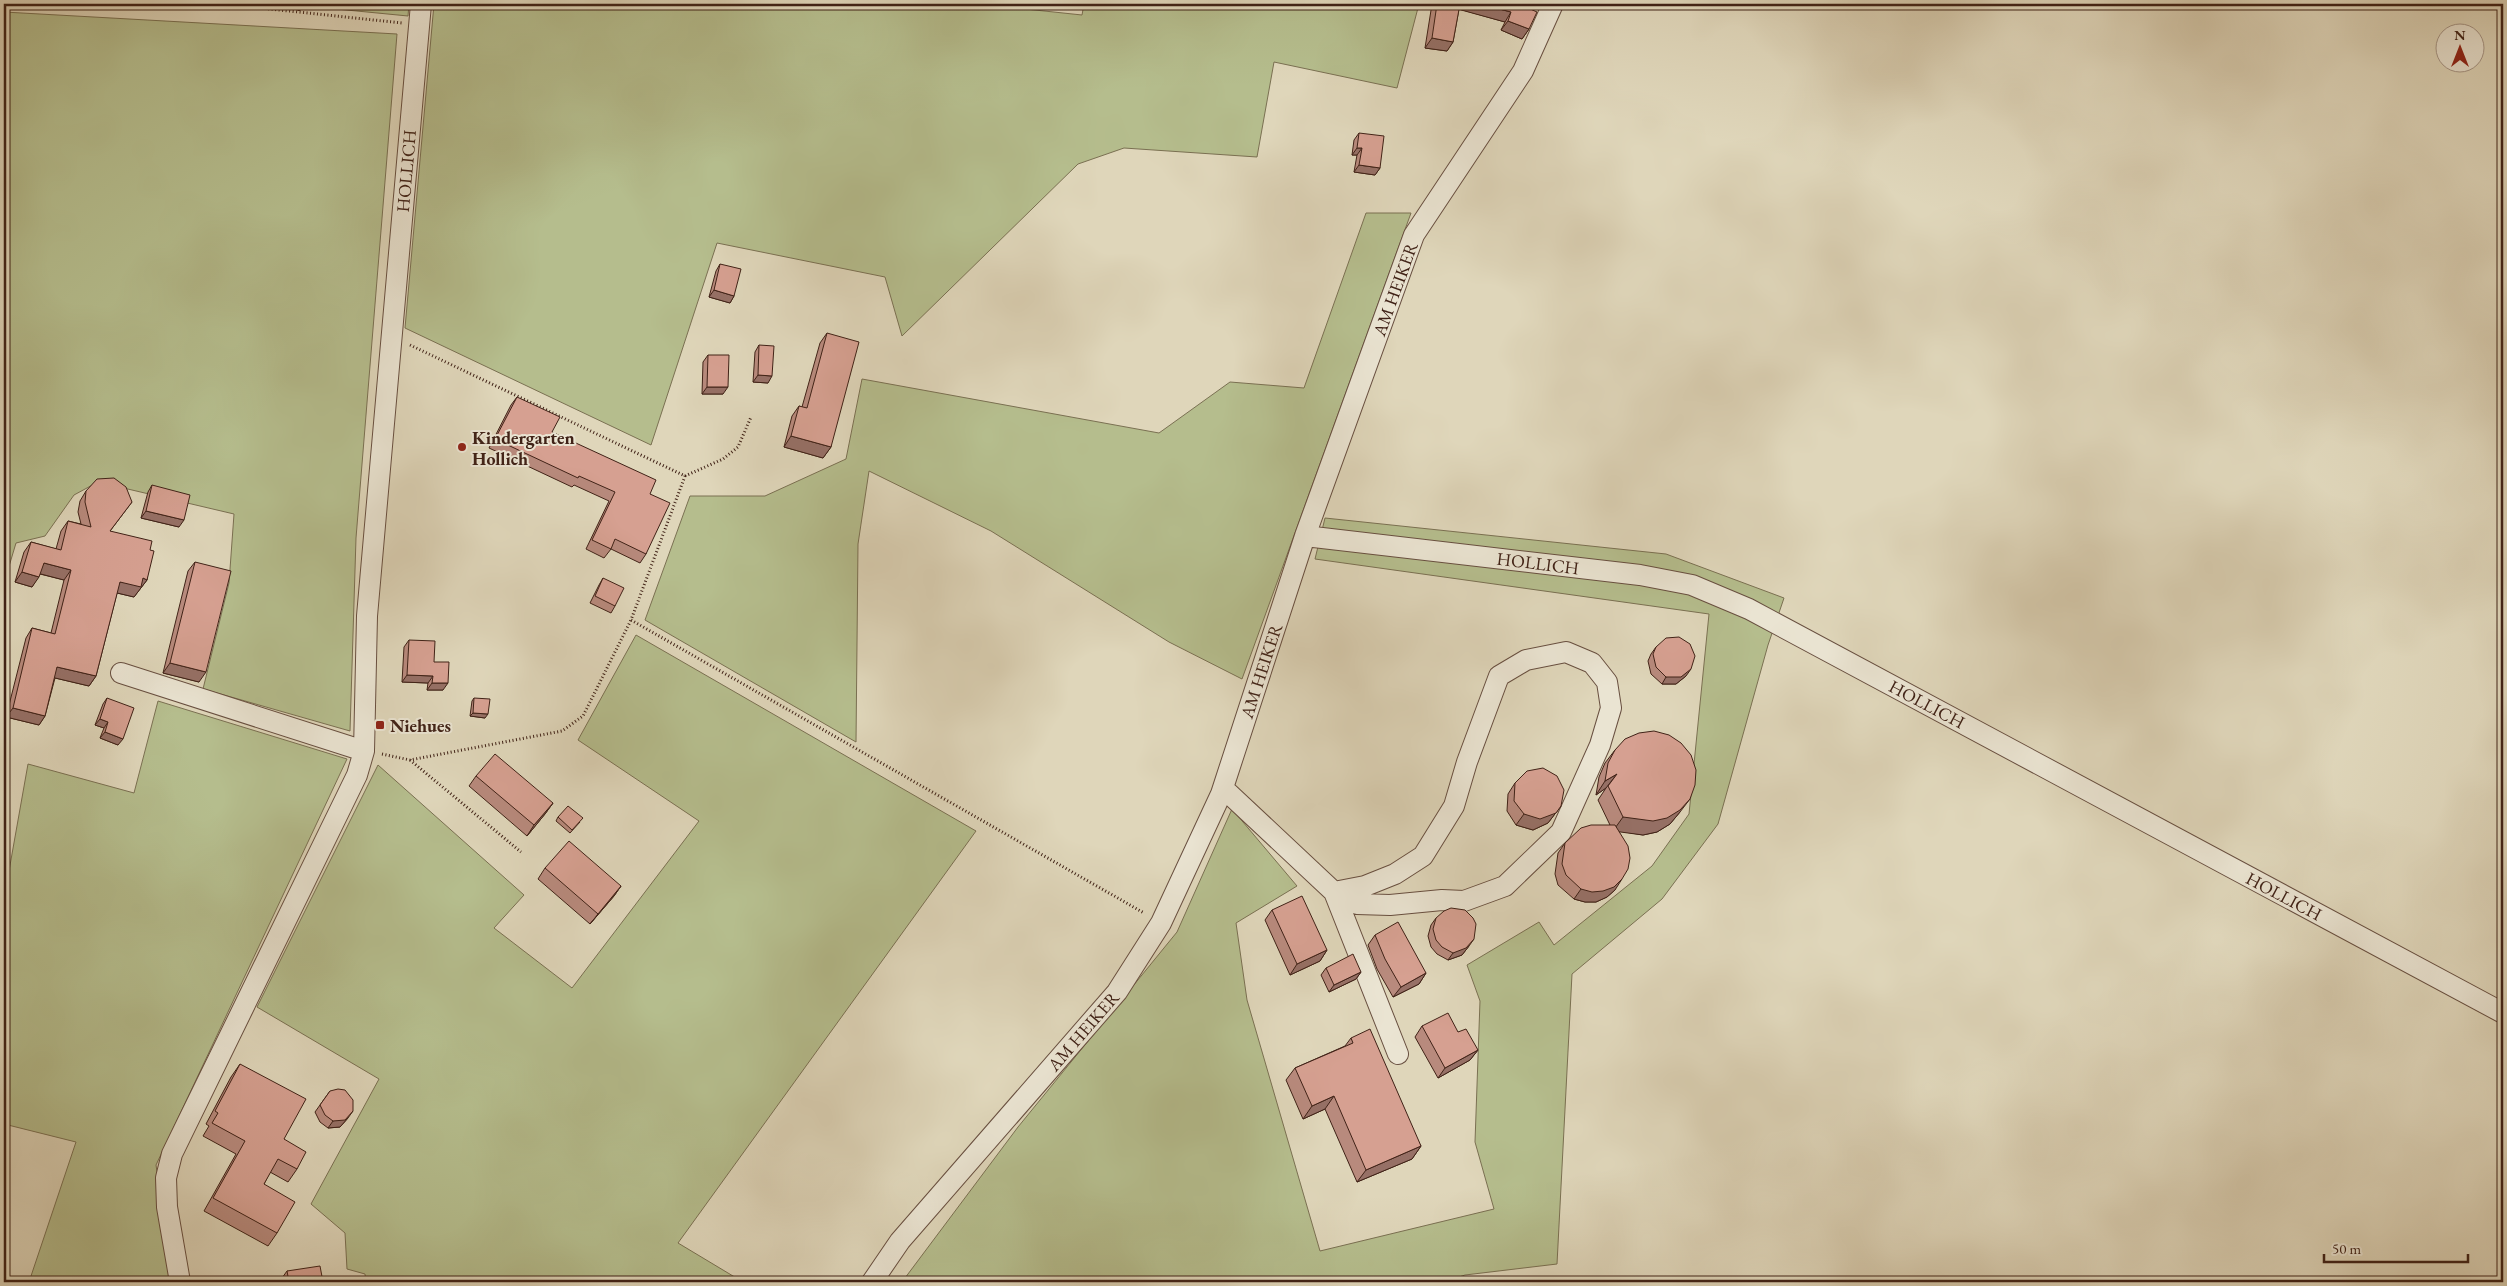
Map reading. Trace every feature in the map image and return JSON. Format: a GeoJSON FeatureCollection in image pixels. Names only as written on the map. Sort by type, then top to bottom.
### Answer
{"type":"FeatureCollection","features":[{"type":"Feature","properties":{"kind":"street","name":"HOLLICH"},"geometry":{"type":"LineString","coordinates":[[180,1282],[167,1207],[166,1178],[172,1154],[357,775],[364,751],[367,616],[421,4]]}},
{"type":"Feature","properties":{"kind":"street","name":"AM HEIKER"},"geometry":{"type":"LineString","coordinates":[[872,1282],[900,1241],[1117,992],[1161,923],[1223,788],[1306,536],[1414,235],[1523,71],[1553,4]]}},
{"type":"Feature","properties":{"kind":"street","name":"HOLLICH"},"geometry":{"type":"LineString","coordinates":[[1306,536],[1640,575],[1692,585],[1749,609],[2503,1013]]}},
{"type":"Feature","properties":{"kind":"street"},"geometry":{"type":"LineString","coordinates":[[1223,788],[1334,892],[1357,904],[1390,905],[1442,900],[1464,901],[1505,886],[1561,832],[1600,746],[1611,708],[1607,682],[1592,663],[1566,652],[1526,660],[1499,676],[1467,762],[1454,806],[1423,856],[1395,874],[1366,886],[1334,892]]}},
{"type":"Feature","properties":{"kind":"street"},"geometry":{"type":"LineString","coordinates":[[121,673],[364,751]]}},
{"type":"Feature","properties":{"kind":"street"},"geometry":{"type":"LineString","coordinates":[[1334,892],[1398,1054]]}},
{"type":"Feature","properties":{"kind":"path"},"geometry":{"type":"LineString","coordinates":[[223,4],[420,25]]}},
{"type":"Feature","properties":{"kind":"path"},"geometry":{"type":"LineString","coordinates":[[299,4],[299,11]]}},
{"type":"Feature","properties":{"kind":"path"},"geometry":{"type":"LineString","coordinates":[[391,337],[431,354],[684,476]]}},
{"type":"Feature","properties":{"kind":"path"},"geometry":{"type":"LineString","coordinates":[[364,751],[410,760],[562,731],[583,716],[631,620],[684,476],[722,459],[738,447],[751,417]]}},
{"type":"Feature","properties":{"kind":"path"},"geometry":{"type":"LineString","coordinates":[[631,620],[1161,923]]}},
{"type":"Feature","properties":{"kind":"path"},"geometry":{"type":"LineString","coordinates":[[410,760],[521,852]]}},
{"type":"Feature","properties":{"kind":"green space"},"geometry":{"type":"Polygon","coordinates":[[[285,4],[409,4],[408,16],[285,4]]]}},
{"type":"Feature","properties":{"kind":"green space"},"geometry":{"type":"Polygon","coordinates":[[[434,4],[978,4],[1082,15],[1084,4],[1419,4],[1397,88],[1274,62],[1257,157],[1124,148],[1078,164],[902,336],[885,277],[717,243],[651,445],[405,328],[434,4]]]}},
{"type":"Feature","properties":{"kind":"green space"},"geometry":{"type":"Polygon","coordinates":[[[4,12],[397,34],[356,538],[350,731],[203,689],[229,583],[234,514],[98,482],[74,495],[45,536],[16,543],[4,583],[4,12]]]}},
{"type":"Feature","properties":{"kind":"green space"},"geometry":{"type":"Polygon","coordinates":[[[1366,213],[1411,213],[1242,679],[1169,642],[991,531],[869,471],[858,544],[856,742],[645,620],[690,496],[765,496],[846,459],[862,379],[1159,433],[1230,382],[1304,388],[1366,213]]]}},
{"type":"Feature","properties":{"kind":"green space"},"geometry":{"type":"Polygon","coordinates":[[[1325,518],[1666,554],[1784,598],[1768,645],[1718,824],[1662,899],[1572,974],[1557,1264],[1465,1275],[1444,1282],[902,1282],[1018,1127],[1177,932],[1232,809],[1297,886],[1236,923],[1247,1000],[1320,1251],[1494,1209],[1475,1142],[1480,1001],[1467,965],[1539,922],[1554,945],[1652,866],[1689,814],[1709,614],[1315,559],[1325,518]]]}},
{"type":"Feature","properties":{"kind":"green space"},"geometry":{"type":"Polygon","coordinates":[[[636,635],[976,831],[678,1243],[743,1282],[366,1282],[365,1274],[347,1269],[345,1233],[311,1204],[379,1079],[257,1007],[378,765],[524,895],[494,928],[572,988],[699,821],[578,740],[636,635]]]}},
{"type":"Feature","properties":{"kind":"green space"},"geometry":{"type":"Polygon","coordinates":[[[158,701],[347,759],[156,1165],[173,1282],[29,1282],[76,1142],[4,1124],[4,899],[28,764],[134,793],[158,701]]]}},
{"type":"Feature","properties":{"kind":"building"},"geometry":{"type":"Polygon","coordinates":[[[1437,4],[1460,4],[1453,42],[1432,38],[1437,4]]]}},
{"type":"Feature","properties":{"kind":"building"},"geometry":{"type":"Polygon","coordinates":[[[1480,4],[1519,4],[1537,12],[1529,29],[1508,21],[1511,12],[1480,4]]]}},
{"type":"Feature","properties":{"kind":"building"},"geometry":{"type":"Polygon","coordinates":[[[1359,133],[1384,136],[1380,168],[1359,165],[1362,148],[1357,148],[1359,133]]]}},
{"type":"Feature","properties":{"kind":"building"},"geometry":{"type":"Polygon","coordinates":[[[720,264],[741,269],[734,296],[714,290],[720,264]]]}},
{"type":"Feature","properties":{"kind":"building"},"geometry":{"type":"Polygon","coordinates":[[[827,333],[859,342],[831,447],[791,436],[799,406],[807,408],[827,333]]]}},
{"type":"Feature","properties":{"kind":"building"},"geometry":{"type":"Polygon","coordinates":[[[759,345],[774,346],[772,376],[758,375],[759,345]]]}},
{"type":"Feature","properties":{"kind":"building"},"geometry":{"type":"Polygon","coordinates":[[[708,355],[729,355],[728,387],[707,387],[708,355]]]}},
{"type":"Feature","properties":{"kind":"building"},"geometry":{"type":"Polygon","coordinates":[[[517,397],[560,417],[552,432],[656,480],[650,494],[670,503],[646,554],[615,539],[611,549],[592,540],[615,492],[579,476],[578,478],[495,439],[517,397]]]}},
{"type":"Feature","properties":{"kind":"building"},"geometry":{"type":"Polygon","coordinates":[[[114,478],[126,487],[132,502],[110,531],[152,541],[150,550],[154,551],[147,580],[143,578],[141,587],[120,582],[96,676],[57,667],[45,716],[13,708],[32,628],[55,634],[71,570],[44,563],[39,577],[22,572],[31,542],[61,550],[68,521],[91,527],[85,502],[86,491],[97,479],[114,478]]]}},
{"type":"Feature","properties":{"kind":"building"},"geometry":{"type":"Polygon","coordinates":[[[152,485],[190,495],[184,520],[146,511],[152,485]]]}},
{"type":"Feature","properties":{"kind":"building"},"geometry":{"type":"Polygon","coordinates":[[[195,562],[231,571],[206,672],[170,663],[195,562]]]}},
{"type":"Feature","properties":{"kind":"building"},"geometry":{"type":"Polygon","coordinates":[[[603,578],[624,588],[615,606],[595,596],[603,578]]]}},
{"type":"Feature","properties":{"kind":"building"},"geometry":{"type":"Polygon","coordinates":[[[1679,637],[1690,644],[1695,656],[1691,669],[1681,677],[1666,677],[1656,667],[1653,654],[1656,647],[1666,638],[1679,637]]]}},
{"type":"Feature","properties":{"kind":"building"},"geometry":{"type":"Polygon","coordinates":[[[409,640],[435,641],[434,662],[449,662],[448,683],[432,683],[433,676],[407,675],[409,640]]]}},
{"type":"Feature","properties":{"kind":"building"},"geometry":{"type":"Polygon","coordinates":[[[107,698],[134,708],[123,739],[105,732],[108,722],[100,719],[107,698]]]}},
{"type":"Feature","properties":{"kind":"building"},"geometry":{"type":"Polygon","coordinates":[[[474,698],[490,699],[488,714],[473,713],[474,698]]]}},
{"type":"Feature","properties":{"kind":"building"},"geometry":{"type":"Polygon","coordinates":[[[1654,731],[1669,735],[1681,743],[1691,755],[1696,770],[1695,785],[1690,799],[1680,810],[1667,818],[1653,821],[1623,817],[1608,786],[1617,774],[1605,781],[1608,763],[1615,750],[1625,739],[1639,733],[1654,731]]]}},
{"type":"Feature","properties":{"kind":"building"},"geometry":{"type":"Polygon","coordinates":[[[495,754],[553,803],[534,825],[476,776],[495,754]]]}},
{"type":"Feature","properties":{"kind":"building"},"geometry":{"type":"Polygon","coordinates":[[[1543,768],[1557,776],[1564,790],[1561,806],[1556,813],[1540,819],[1524,814],[1514,801],[1515,783],[1527,771],[1543,768]]]}},
{"type":"Feature","properties":{"kind":"building"},"geometry":{"type":"Polygon","coordinates":[[[568,806],[583,818],[572,830],[558,817],[568,806]]]}},
{"type":"Feature","properties":{"kind":"building"},"geometry":{"type":"Polygon","coordinates":[[[1591,825],[1615,825],[1628,846],[1630,858],[1628,869],[1614,887],[1603,891],[1592,892],[1581,889],[1566,875],[1562,864],[1565,843],[1581,828],[1591,825]]]}},
{"type":"Feature","properties":{"kind":"building"},"geometry":{"type":"Polygon","coordinates":[[[569,841],[621,886],[598,914],[545,868],[569,841]]]}},
{"type":"Feature","properties":{"kind":"building"},"geometry":{"type":"Polygon","coordinates":[[[1302,896],[1327,950],[1297,964],[1272,910],[1302,896]]]}},
{"type":"Feature","properties":{"kind":"building"},"geometry":{"type":"Polygon","coordinates":[[[1451,908],[1465,910],[1476,924],[1474,939],[1466,948],[1453,953],[1442,947],[1436,940],[1433,929],[1436,918],[1451,908]]]}},
{"type":"Feature","properties":{"kind":"building"},"geometry":{"type":"Polygon","coordinates":[[[1398,922],[1426,973],[1401,987],[1385,959],[1375,935],[1398,922]]]}},
{"type":"Feature","properties":{"kind":"building"},"geometry":{"type":"Polygon","coordinates":[[[1353,954],[1361,972],[1334,985],[1326,968],[1353,954]]]}},
{"type":"Feature","properties":{"kind":"building"},"geometry":{"type":"Polygon","coordinates":[[[1448,1013],[1458,1032],[1466,1029],[1478,1050],[1445,1068],[1422,1026],[1448,1013]]]}},
{"type":"Feature","properties":{"kind":"building"},"geometry":{"type":"Polygon","coordinates":[[[1370,1029],[1421,1146],[1366,1170],[1334,1096],[1312,1106],[1295,1068],[1353,1043],[1351,1038],[1370,1029]]]}},
{"type":"Feature","properties":{"kind":"building"},"geometry":{"type":"Polygon","coordinates":[[[240,1064],[306,1099],[284,1139],[306,1152],[297,1169],[278,1159],[264,1184],[295,1202],[277,1233],[213,1198],[245,1141],[212,1123],[218,1113],[215,1111],[240,1064]]]}},
{"type":"Feature","properties":{"kind":"building"},"geometry":{"type":"Polygon","coordinates":[[[345,1090],[353,1100],[353,1111],[345,1120],[333,1121],[325,1115],[320,1105],[330,1091],[345,1090]]]}},
{"type":"Feature","properties":{"kind":"building"},"geometry":{"type":"Polygon","coordinates":[[[320,1266],[323,1282],[289,1282],[287,1271],[320,1266]]]}},
{"type":"Feature","properties":{"kind":"building"},"geometry":{"type":"Polygon","coordinates":[[[2465,1277],[2483,1282],[2464,1282],[2465,1277]]]}},
{"type":"Feature","properties":{"kind":"place","name":"Kindergarten Hollich"},"geometry":{"type":"Point","coordinates":[462,447]}},
{"type":"Feature","properties":{"kind":"place","name":"Niehues"},"geometry":{"type":"Point","coordinates":[380,725]}}]}
